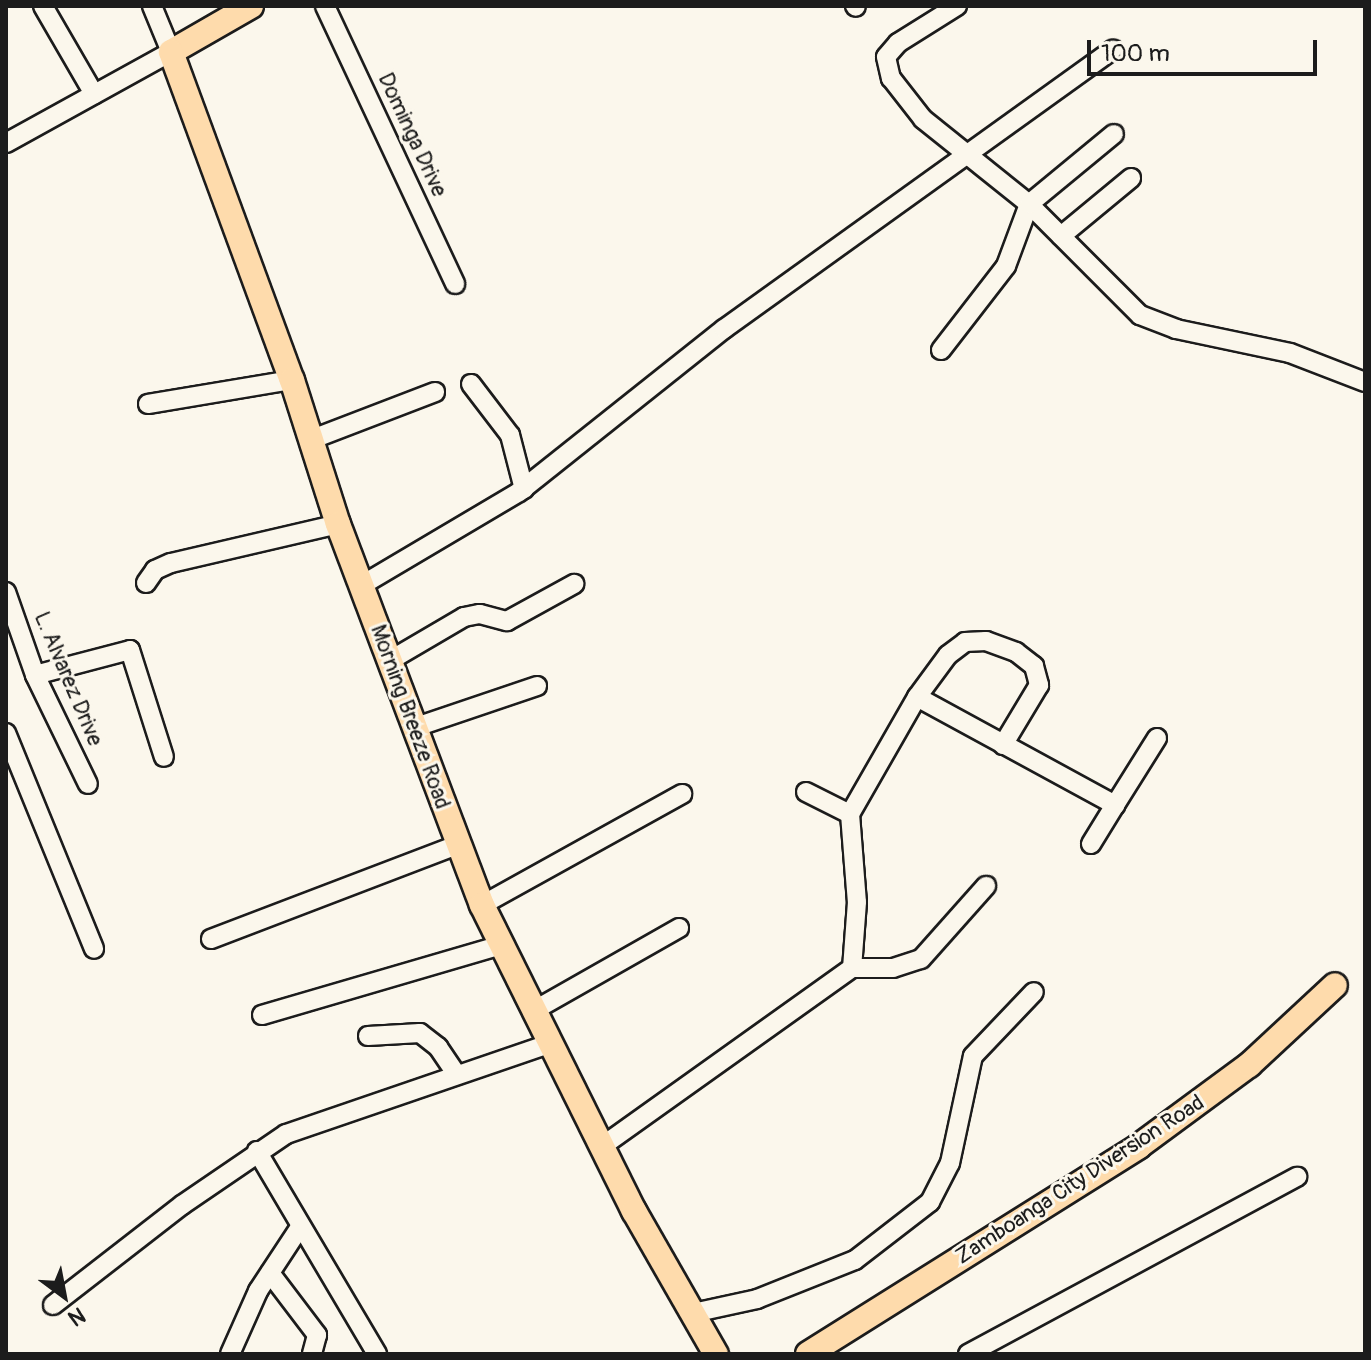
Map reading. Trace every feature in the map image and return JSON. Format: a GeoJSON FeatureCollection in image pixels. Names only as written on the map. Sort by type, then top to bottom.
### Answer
{"type":"FeatureCollection","features":[{"type":"Feature","properties":{"kind":"main road"},"geometry":{"type":"LineString","coordinates":[[171,52],[238,10]]}},
{"type":"Feature","properties":{"kind":"main road","name":"Morning Breeze Road"},"geometry":{"type":"LineString","coordinates":[[171,52],[292,380],[338,524],[482,905],[601,1147],[716,1354]]}},
{"type":"Feature","properties":{"kind":"main road","name":"Zamboanga City Diversion Road"},"geometry":{"type":"LineString","coordinates":[[808,1354],[1190,1110],[1249,1065],[1335,985]]}},
{"type":"Feature","properties":{"kind":"street"},"geometry":{"type":"LineString","coordinates":[[43,6],[94,94]]}},
{"type":"Feature","properties":{"kind":"street"},"geometry":{"type":"LineString","coordinates":[[6,143],[171,52],[152,6]]}},
{"type":"Feature","properties":{"kind":"street","name":"Dominga Drive"},"geometry":{"type":"LineString","coordinates":[[325,6],[455,284]]}},
{"type":"Feature","properties":{"kind":"street"},"geometry":{"type":"LineString","coordinates":[[957,6],[898,43],[886,66],[923,119],[1029,204],[1127,304],[1151,320],[1290,353],[1365,382]]}},
{"type":"Feature","properties":{"kind":"street"},"geometry":{"type":"LineString","coordinates":[[362,585],[524,489],[724,329],[971,155],[1113,49]]}},
{"type":"Feature","properties":{"kind":"street"},"geometry":{"type":"LineString","coordinates":[[941,350],[1006,266],[1029,204],[1114,134]]}},
{"type":"Feature","properties":{"kind":"street"},"geometry":{"type":"LineString","coordinates":[[1061,236],[1131,178]]}},
{"type":"Feature","properties":{"kind":"street"},"geometry":{"type":"LineString","coordinates":[[148,404],[292,380]]}},
{"type":"Feature","properties":{"kind":"street"},"geometry":{"type":"LineString","coordinates":[[471,384],[510,435],[524,489]]}},
{"type":"Feature","properties":{"kind":"street"},"geometry":{"type":"LineString","coordinates":[[310,440],[435,392]]}},
{"type":"Feature","properties":{"kind":"street"},"geometry":{"type":"LineString","coordinates":[[146,583],[155,570],[171,563],[338,524]]}},
{"type":"Feature","properties":{"kind":"street"},"geometry":{"type":"LineString","coordinates":[[389,661],[464,617],[480,614],[507,621],[574,584]]}},
{"type":"Feature","properties":{"kind":"street","name":"L. Alvarez Drive"},"geometry":{"type":"LineString","coordinates":[[6,592],[35,675],[88,784]]}},
{"type":"Feature","properties":{"kind":"street"},"geometry":{"type":"LineString","coordinates":[[852,968],[857,902],[850,814],[917,697],[948,655],[965,642],[986,641],[1016,652],[1034,666],[1039,685],[1003,745]]}},
{"type":"Feature","properties":{"kind":"street"},"geometry":{"type":"LineString","coordinates":[[35,675],[130,650],[164,757]]}},
{"type":"Feature","properties":{"kind":"street"},"geometry":{"type":"LineString","coordinates":[[413,728],[537,686]]}},
{"type":"Feature","properties":{"kind":"street"},"geometry":{"type":"LineString","coordinates":[[917,697],[1115,805]]}},
{"type":"Feature","properties":{"kind":"street"},"geometry":{"type":"LineString","coordinates":[[6,733],[94,949]]}},
{"type":"Feature","properties":{"kind":"street"},"geometry":{"type":"LineString","coordinates":[[1091,844],[1157,738]]}},
{"type":"Feature","properties":{"kind":"street"},"geometry":{"type":"LineString","coordinates":[[806,792],[850,814]]}},
{"type":"Feature","properties":{"kind":"street"},"geometry":{"type":"LineString","coordinates":[[482,905],[682,794]]}},
{"type":"Feature","properties":{"kind":"street"},"geometry":{"type":"LineString","coordinates":[[211,939],[457,845]]}},
{"type":"Feature","properties":{"kind":"street"},"geometry":{"type":"LineString","coordinates":[[601,1147],[852,968],[893,968],[921,959],[986,886]]}},
{"type":"Feature","properties":{"kind":"street"},"geometry":{"type":"LineString","coordinates":[[533,1011],[679,928]]}},
{"type":"Feature","properties":{"kind":"street"},"geometry":{"type":"LineString","coordinates":[[262,1015],[501,945]]}},
{"type":"Feature","properties":{"kind":"street"},"geometry":{"type":"LineString","coordinates":[[693,1313],[757,1299],[855,1260],[930,1202],[950,1163],[973,1056],[1034,992]]}},
{"type":"Feature","properties":{"kind":"street"},"geometry":{"type":"LineString","coordinates":[[368,1036],[420,1033],[438,1047],[456,1074]]}},
{"type":"Feature","properties":{"kind":"street"},"geometry":{"type":"LineString","coordinates":[[53,1305],[257,1151],[311,1122],[549,1044]]}},
{"type":"Feature","properties":{"kind":"street"},"geometry":{"type":"LineString","coordinates":[[257,1151],[377,1354]]}},
{"type":"Feature","properties":{"kind":"street"},"geometry":{"type":"LineString","coordinates":[[968,1354],[1297,1177]]}},
{"type":"Feature","properties":{"kind":"street"},"geometry":{"type":"LineString","coordinates":[[230,1354],[270,1273],[300,1227]]}},
{"type":"Feature","properties":{"kind":"street"},"geometry":{"type":"LineString","coordinates":[[270,1273],[317,1335],[312,1354]]}}]}
